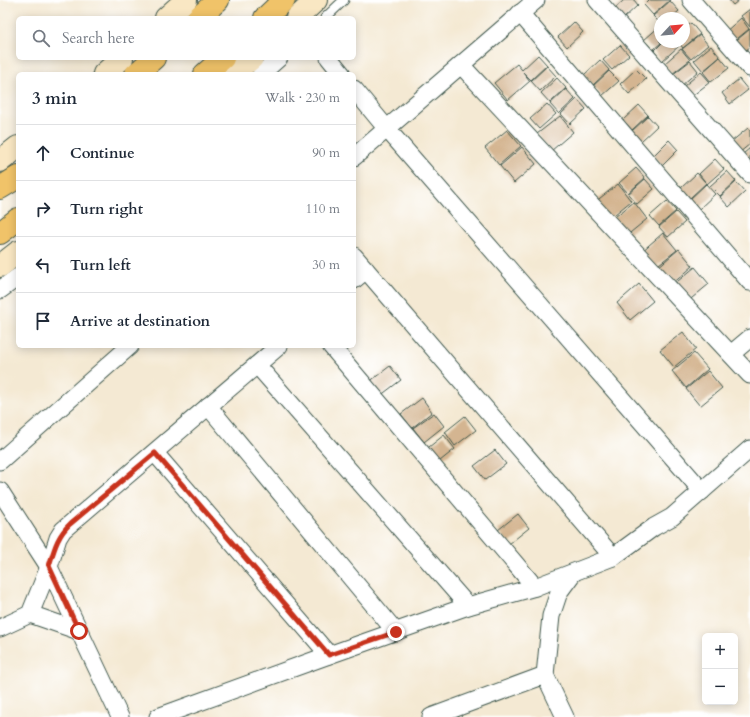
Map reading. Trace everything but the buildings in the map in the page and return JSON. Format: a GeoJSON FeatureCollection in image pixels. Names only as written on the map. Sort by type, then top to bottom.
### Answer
{"type":"FeatureCollection","features":[{"type":"Feature","properties":{"kind":"highway"},"geometry":{"type":"LineString","coordinates":[[200,16],[218,0]]}},
{"type":"Feature","properties":{"kind":"highway"},"geometry":{"type":"LineString","coordinates":[[267,16],[284,0]]}},
{"type":"Feature","properties":{"kind":"highway"},"geometry":{"type":"LineString","coordinates":[[138,72],[152,60]]}},
{"type":"Feature","properties":{"kind":"highway"},"geometry":{"type":"LineString","coordinates":[[207,72],[221,60]]}},
{"type":"Feature","properties":{"kind":"highway"},"geometry":{"type":"LineString","coordinates":[[0,188],[16,178]]}},
{"type":"Feature","properties":{"kind":"highway"},"geometry":{"type":"LineString","coordinates":[[0,233],[16,221]]}},
{"type":"Feature","properties":{"kind":"street"},"geometry":{"type":"LineString","coordinates":[[168,16],[186,0]]}},
{"type":"Feature","properties":{"kind":"street"},"geometry":{"type":"LineString","coordinates":[[299,16],[316,0]]}},
{"type":"Feature","properties":{"kind":"street"},"geometry":{"type":"LineString","coordinates":[[356,156],[536,0]]}},
{"type":"Feature","properties":{"kind":"street"},"geometry":{"type":"LineString","coordinates":[[597,0],[750,174]]}},
{"type":"Feature","properties":{"kind":"street"},"geometry":{"type":"LineString","coordinates":[[691,0],[750,68]]}},
{"type":"Feature","properties":{"kind":"street"},"geometry":{"type":"LineString","coordinates":[[520,13],[750,282]]}},
{"type":"Feature","properties":{"kind":"street"},"geometry":{"type":"LineString","coordinates":[[106,72],[120,60]]}},
{"type":"Feature","properties":{"kind":"street"},"geometry":{"type":"LineString","coordinates":[[235,72],[250,60]]}},
{"type":"Feature","properties":{"kind":"street"},"geometry":{"type":"LineString","coordinates":[[262,72],[277,60]]}},
{"type":"Feature","properties":{"kind":"street"},"geometry":{"type":"LineString","coordinates":[[331,60],[340,72]]}},
{"type":"Feature","properties":{"kind":"street"},"geometry":{"type":"LineString","coordinates":[[461,65],[750,375]]}},
{"type":"Feature","properties":{"kind":"street"},"geometry":{"type":"LineString","coordinates":[[356,91],[702,491]]}},
{"type":"Feature","properties":{"kind":"street"},"geometry":{"type":"LineString","coordinates":[[0,161],[16,149]]}},
{"type":"Feature","properties":{"kind":"street"},"geometry":{"type":"LineString","coordinates":[[0,266],[16,254]]}},
{"type":"Feature","properties":{"kind":"street"},"geometry":{"type":"LineString","coordinates":[[356,262],[360,275],[613,557]]}},
{"type":"Feature","properties":{"kind":"street"},"geometry":{"type":"LineString","coordinates":[[0,290],[16,278]]}},
{"type":"Feature","properties":{"kind":"street"},"geometry":{"type":"LineString","coordinates":[[731,354],[750,338]]}},
{"type":"Feature","properties":{"kind":"street"},"geometry":{"type":"LineString","coordinates":[[0,461],[128,348]]}},
{"type":"Feature","properties":{"kind":"street"},"geometry":{"type":"LineString","coordinates":[[0,628],[30,614],[49,566],[58,538],[63,530],[277,348]]}},
{"type":"Feature","properties":{"kind":"street"},"geometry":{"type":"LineString","coordinates":[[333,348],[535,587]]}},
{"type":"Feature","properties":{"kind":"street"},"geometry":{"type":"LineString","coordinates":[[257,365],[468,606]]}},
{"type":"Feature","properties":{"kind":"street"},"geometry":{"type":"LineString","coordinates":[[208,406],[396,632]]}},
{"type":"Feature","properties":{"kind":"street"},"geometry":{"type":"LineString","coordinates":[[158,717],[468,606],[535,587],[613,557],[654,527],[672,517],[750,449]]}},
{"type":"Feature","properties":{"kind":"street"},"geometry":{"type":"LineString","coordinates":[[155,453],[329,655]]}},
{"type":"Feature","properties":{"kind":"street"},"geometry":{"type":"LineString","coordinates":[[0,491],[49,566],[120,717]]}},
{"type":"Feature","properties":{"kind":"street"},"geometry":{"type":"LineString","coordinates":[[565,717],[546,675],[551,616],[559,592],[573,573]]}},
{"type":"Feature","properties":{"kind":"street"},"geometry":{"type":"LineString","coordinates":[[30,614],[79,631]]}},
{"type":"Feature","properties":{"kind":"street"},"geometry":{"type":"LineString","coordinates":[[431,717],[546,675]]}},
{"type":"Feature","properties":{"kind":"lane"},"geometry":{"type":"LineString","coordinates":[[327,16],[344,0]]}},
{"type":"Feature","properties":{"kind":"route"},"geometry":{"type":"LineString","coordinates":[[79,631],[49,566],[58,538],[63,530],[155,453],[329,655],[396,632]]}}]}
